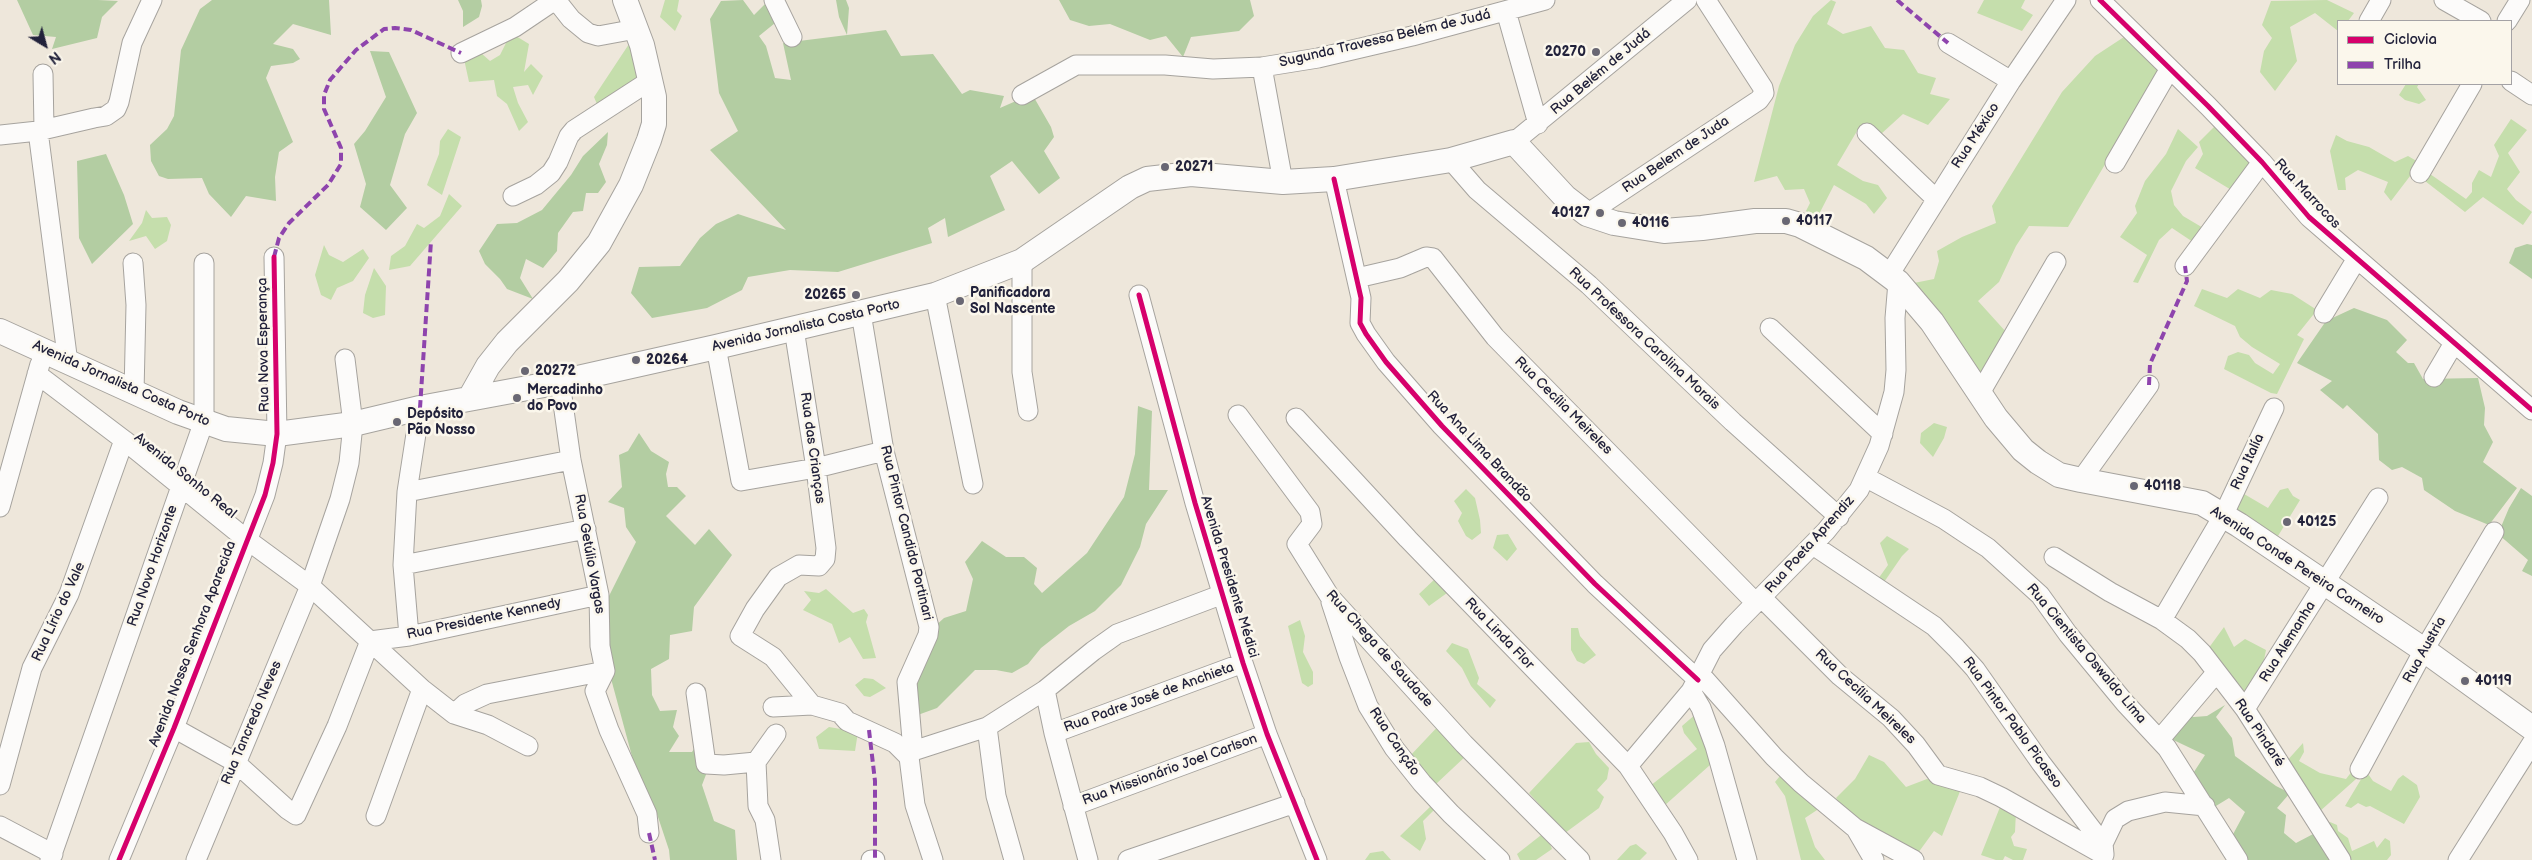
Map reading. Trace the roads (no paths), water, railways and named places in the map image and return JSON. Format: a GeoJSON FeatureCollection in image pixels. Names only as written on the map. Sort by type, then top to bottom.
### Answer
{"type":"FeatureCollection","features":[{"type":"Feature","properties":{"kind":"main road"},"geometry":{"type":"LineString","coordinates":[[470,398],[488,366],[507,342],[568,281],[599,243],[631,185],[649,140],[655,109],[652,80],[625,0]]}},
{"type":"Feature","properties":{"kind":"main road","name":"Avenida Jornalista Costa Porto"},"geometry":{"type":"LineString","coordinates":[[0,330],[134,393],[204,421],[226,429],[277,434],[353,424],[420,408],[560,382],[794,330],[935,294],[1022,261],[1116,196],[1147,179],[1191,174],[1283,182],[1334,179],[1450,160],[1514,142]]}},
{"type":"Feature","properties":{"kind":"main road","name":"Avenida Conde Pereira Carneiro"},"geometry":{"type":"LineString","coordinates":[[1514,142],[1566,197],[1587,214],[1634,228],[1664,231],[1755,221],[1786,221],[1800,225],[1843,246],[1894,278],[1932,322],[1996,418],[2023,450],[2059,475],[2202,503],[2424,650],[2532,728]]}},
{"type":"Feature","properties":{"kind":"street"},"geometry":{"type":"LineString","coordinates":[[0,135],[41,131],[106,116],[116,109],[132,43],[152,0]]}},
{"type":"Feature","properties":{"kind":"street"},"geometry":{"type":"LineString","coordinates":[[461,53],[515,27],[555,0],[571,19],[588,33],[598,36],[636,29]]}},
{"type":"Feature","properties":{"kind":"street"},"geometry":{"type":"LineString","coordinates":[[774,0],[792,37]]}},
{"type":"Feature","properties":{"kind":"street","name":"Sugunda Travessa Belém de Judá"},"geometry":{"type":"LineString","coordinates":[[1022,95],[1076,65],[1087,63],[1213,68],[1262,67],[1318,58],[1545,0]]}},
{"type":"Feature","properties":{"kind":"street","name":"Rua Belém de Judá"},"geometry":{"type":"LineString","coordinates":[[1514,142],[1687,0]]}},
{"type":"Feature","properties":{"kind":"street","name":"Rua Belem de Juda"},"geometry":{"type":"LineString","coordinates":[[1587,214],[1759,100],[1764,94],[1763,88],[1706,0]]}},
{"type":"Feature","properties":{"kind":"street","name":"Rua México"},"geometry":{"type":"LineString","coordinates":[[1894,278],[1936,199],[2011,81],[2066,0]]}},
{"type":"Feature","properties":{"kind":"street","name":"Rua Marrocos"},"geometry":{"type":"LineString","coordinates":[[2100,0],[2262,162],[2309,217],[2356,260],[2532,410]]}},
{"type":"Feature","properties":{"kind":"street"},"geometry":{"type":"LineString","coordinates":[[2370,20],[2381,0]]}},
{"type":"Feature","properties":{"kind":"street"},"geometry":{"type":"LineString","coordinates":[[2444,0],[2479,20]]}},
{"type":"Feature","properties":{"kind":"street"},"geometry":{"type":"LineString","coordinates":[[2508,20],[2520,0]]}},
{"type":"Feature","properties":{"kind":"street"},"geometry":{"type":"LineString","coordinates":[[1506,11],[1538,124]]}},
{"type":"Feature","properties":{"kind":"street"},"geometry":{"type":"LineString","coordinates":[[1948,43],[2011,81]]}},
{"type":"Feature","properties":{"kind":"street"},"geometry":{"type":"LineString","coordinates":[[1262,67],[1283,182]]}},
{"type":"Feature","properties":{"kind":"street"},"geometry":{"type":"LineString","coordinates":[[2115,163],[2169,70]]}},
{"type":"Feature","properties":{"kind":"street"},"geometry":{"type":"LineString","coordinates":[[43,74],[41,131],[68,363]]}},
{"type":"Feature","properties":{"kind":"street"},"geometry":{"type":"LineString","coordinates":[[513,196],[536,186],[550,173],[558,162],[569,136],[574,130],[652,80]]}},
{"type":"Feature","properties":{"kind":"street"},"geometry":{"type":"LineString","coordinates":[[2512,82],[2532,95]]}},
{"type":"Feature","properties":{"kind":"street"},"geometry":{"type":"LineString","coordinates":[[2420,173],[2471,85]]}},
{"type":"Feature","properties":{"kind":"street"},"geometry":{"type":"LineString","coordinates":[[1867,133],[1936,199]]}},
{"type":"Feature","properties":{"kind":"street","name":"Rua Professora Carolina Morais"},"geometry":{"type":"LineString","coordinates":[[1450,160],[1477,190],[1589,285],[1732,422],[1839,517]]}},
{"type":"Feature","properties":{"kind":"street"},"geometry":{"type":"LineString","coordinates":[[2186,266],[2262,162]]}},
{"type":"Feature","properties":{"kind":"street","name":"Rua Ana Lima Brandão"},"geometry":{"type":"LineString","coordinates":[[1334,179],[1361,298],[1360,324],[1386,362],[1442,426],[1589,577],[1697,682],[1701,708],[1715,746],[1747,860]]}},
{"type":"Feature","properties":{"kind":"street","name":"Rua Nova Esperança"},"geometry":{"type":"LineString","coordinates":[[274,257],[277,434]]}},
{"type":"Feature","properties":{"kind":"street","name":"Rua Cecília Meireles"},"geometry":{"type":"LineString","coordinates":[[1357,278],[1400,268],[1426,257],[1433,258],[1495,337],[1759,601],[1840,676],[1891,718],[1916,744],[1938,775],[1980,787],[2103,853]]}},
{"type":"Feature","properties":{"kind":"street"},"geometry":{"type":"LineString","coordinates":[[2324,313],[2356,260]]}},
{"type":"Feature","properties":{"kind":"street"},"geometry":{"type":"LineString","coordinates":[[1022,261],[1022,372],[1028,411]]}},
{"type":"Feature","properties":{"kind":"street"},"geometry":{"type":"LineString","coordinates":[[1980,393],[2056,262]]}},
{"type":"Feature","properties":{"kind":"street"},"geometry":{"type":"LineString","coordinates":[[133,263],[136,305],[134,393]]}},
{"type":"Feature","properties":{"kind":"street","name":"Rua Novo Horizonte"},"geometry":{"type":"LineString","coordinates":[[51,857],[204,421],[204,263]]}},
{"type":"Feature","properties":{"kind":"street","name":"Rua Poeta Aprendiz"},"geometry":{"type":"LineString","coordinates":[[1628,766],[1697,682],[1712,650],[1839,517],[1865,477],[1883,434],[1891,406],[1896,370],[1894,278]]}},
{"type":"Feature","properties":{"kind":"street"},"geometry":{"type":"LineString","coordinates":[[935,294],[973,484]]}},
{"type":"Feature","properties":{"kind":"street","name":"Avenida Presidente Médici"},"geometry":{"type":"LineString","coordinates":[[1139,295],[1195,503],[1243,663],[1267,734],[1316,860]]}},
{"type":"Feature","properties":{"kind":"street","name":"Rua Pintor Candido Portinari"},"geometry":{"type":"LineString","coordinates":[[861,313],[884,451],[929,627],[928,635],[907,682],[915,805],[933,860]]}},
{"type":"Feature","properties":{"kind":"street"},"geometry":{"type":"LineString","coordinates":[[1770,328],[1883,434]]}},
{"type":"Feature","properties":{"kind":"street","name":"Rua das Crianças"},"geometry":{"type":"LineString","coordinates":[[794,330],[816,468],[826,548],[825,559],[819,566],[799,565],[778,577],[755,609],[740,636],[774,657],[812,705]]}},
{"type":"Feature","properties":{"kind":"street"},"geometry":{"type":"LineString","coordinates":[[2434,377],[2454,343]]}},
{"type":"Feature","properties":{"kind":"street"},"geometry":{"type":"LineString","coordinates":[[716,347],[741,481],[816,468],[884,451]]}},
{"type":"Feature","properties":{"kind":"street"},"geometry":{"type":"LineString","coordinates":[[0,507],[43,350]]}},
{"type":"Feature","properties":{"kind":"street","name":"Rua Tancredo Neves"},"geometry":{"type":"LineString","coordinates":[[196,860],[235,762],[310,586],[340,499],[348,462],[353,424],[345,359]]}},
{"type":"Feature","properties":{"kind":"street","name":"Avenida Sonho Real"},"geometry":{"type":"LineString","coordinates":[[37,374],[124,440],[246,539],[310,586],[422,689],[454,714],[488,725],[528,746]]}},
{"type":"Feature","properties":{"kind":"street","name":"Rua Getúlio Vargas"},"geometry":{"type":"LineString","coordinates":[[560,382],[571,460],[599,595],[600,646],[605,671]]}},
{"type":"Feature","properties":{"kind":"street"},"geometry":{"type":"LineString","coordinates":[[2081,480],[2149,385]]}},
{"type":"Feature","properties":{"kind":"street"},"geometry":{"type":"LineString","coordinates":[[409,636],[403,565],[407,492],[420,408]]}},
{"type":"Feature","properties":{"kind":"street","name":"Rua Italía"},"geometry":{"type":"LineString","coordinates":[[2162,620],[2223,516],[2274,408]]}},
{"type":"Feature","properties":{"kind":"street","name":"Rua Chega de Saudade"},"geometry":{"type":"LineString","coordinates":[[1238,415],[1310,512],[1312,524],[1298,544],[1330,597],[1464,744],[1580,860]]}},
{"type":"Feature","properties":{"kind":"street","name":"Rua Linda Flor"},"geometry":{"type":"LineString","coordinates":[[1296,418],[1408,539],[1628,766],[1669,826],[1688,860]]}},
{"type":"Feature","properties":{"kind":"street","name":"Avenida Nossa Senhora Aparecida"},"geometry":{"type":"LineString","coordinates":[[119,860],[174,728],[264,495],[273,463],[277,434]]}},
{"type":"Feature","properties":{"kind":"street","name":"Rua Lírio do Vale"},"geometry":{"type":"LineString","coordinates":[[0,785],[32,668],[70,594],[124,440]]}},
{"type":"Feature","properties":{"kind":"street"},"geometry":{"type":"LineString","coordinates":[[407,492],[571,460]]}},
{"type":"Feature","properties":{"kind":"street","name":"Rua Cientista Oswaldo Lima"},"geometry":{"type":"LineString","coordinates":[[1865,477],[1944,519],[1988,548],[2032,588],[2125,703],[2160,739],[2205,806],[2238,860]]}},
{"type":"Feature","properties":{"kind":"street","name":"Rua Alemanha"},"geometry":{"type":"LineString","coordinates":[[2245,709],[2378,498]]}},
{"type":"Feature","properties":{"kind":"street"},"geometry":{"type":"LineString","coordinates":[[403,565],[586,529]]}},
{"type":"Feature","properties":{"kind":"street","name":"Rua Austria"},"geometry":{"type":"LineString","coordinates":[[2360,770],[2424,650],[2494,532]]}},
{"type":"Feature","properties":{"kind":"street","name":"Rua Pintor Pablo Picasso"},"geometry":{"type":"LineString","coordinates":[[1812,545],[1934,626],[1956,648],[1975,669],[2103,853]]}},
{"type":"Feature","properties":{"kind":"street","name":"Rua Pindaré"},"geometry":{"type":"LineString","coordinates":[[2054,557],[2110,592],[2162,620],[2202,652],[2245,709],[2341,860]]}},
{"type":"Feature","properties":{"kind":"street"},"geometry":{"type":"LineString","coordinates":[[773,707],[812,705],[840,713],[847,721],[894,743],[911,754],[987,727],[1046,690],[1093,651],[1117,634],[1223,594]]}},
{"type":"Feature","properties":{"kind":"street","name":"Rua Presidente Kennedy"},"geometry":{"type":"LineString","coordinates":[[370,641],[409,636],[599,595]]}},
{"type":"Feature","properties":{"kind":"street","name":"Rua Canção"},"geometry":{"type":"LineString","coordinates":[[1330,597],[1349,657],[1368,706],[1394,748],[1428,790],[1500,860]]}},
{"type":"Feature","properties":{"kind":"street"},"geometry":{"type":"LineString","coordinates":[[174,728],[235,762],[296,815],[336,726],[370,641]]}},
{"type":"Feature","properties":{"kind":"street","name":"Rua Padre José de Anchieta"},"geometry":{"type":"LineString","coordinates":[[1054,733],[1243,663]]}},
{"type":"Feature","properties":{"kind":"street"},"geometry":{"type":"LineString","coordinates":[[454,714],[465,704],[487,694],[605,671]]}},
{"type":"Feature","properties":{"kind":"street"},"geometry":{"type":"LineString","coordinates":[[605,671],[595,691],[600,710],[642,801],[647,814],[649,833]]}},
{"type":"Feature","properties":{"kind":"street"},"geometry":{"type":"LineString","coordinates":[[2160,739],[2216,673]]}},
{"type":"Feature","properties":{"kind":"street"},"geometry":{"type":"LineString","coordinates":[[1697,682],[1801,783],[1855,828],[1914,860]]}},
{"type":"Feature","properties":{"kind":"street"},"geometry":{"type":"LineString","coordinates":[[376,816],[422,689]]}},
{"type":"Feature","properties":{"kind":"street"},"geometry":{"type":"LineString","coordinates":[[1046,690],[1054,733],[1088,860]]}},
{"type":"Feature","properties":{"kind":"street"},"geometry":{"type":"LineString","coordinates":[[696,693],[705,762],[708,764],[724,765],[756,762]]}},
{"type":"Feature","properties":{"kind":"street"},"geometry":{"type":"LineString","coordinates":[[987,727],[996,796],[1014,860]]}},
{"type":"Feature","properties":{"kind":"street"},"geometry":{"type":"LineString","coordinates":[[771,860],[766,820],[758,806],[756,762],[776,734]]}},
{"type":"Feature","properties":{"kind":"street","name":"Rua Missionário Joel Carlson"},"geometry":{"type":"LineString","coordinates":[[1073,806],[1267,734]]}},
{"type":"Feature","properties":{"kind":"street"},"geometry":{"type":"LineString","coordinates":[[2458,860],[2532,743]]}},
{"type":"Feature","properties":{"kind":"street"},"geometry":{"type":"LineString","coordinates":[[2103,853],[2115,819],[2128,811],[2165,802],[2205,806]]}},
{"type":"Feature","properties":{"kind":"street"},"geometry":{"type":"LineString","coordinates":[[1128,860],[1294,803]]}},
{"type":"Feature","properties":{"kind":"street"},"geometry":{"type":"LineString","coordinates":[[0,826],[51,857]]}},
{"type":"Feature","properties":{"kind":"street"},"geometry":{"type":"LineString","coordinates":[[1855,828],[1874,860]]}},
{"type":"Feature","properties":{"kind":"place","name":"20270"},"geometry":{"type":"Point","coordinates":[1596,52]}},
{"type":"Feature","properties":{"kind":"place","name":"20271"},"geometry":{"type":"Point","coordinates":[1165,167]}},
{"type":"Feature","properties":{"kind":"place","name":"40127"},"geometry":{"type":"Point","coordinates":[1600,213]}},
{"type":"Feature","properties":{"kind":"place","name":"40117"},"geometry":{"type":"Point","coordinates":[1786,221]}},
{"type":"Feature","properties":{"kind":"place","name":"40116"},"geometry":{"type":"Point","coordinates":[1622,223]}},
{"type":"Feature","properties":{"kind":"place","name":"20265"},"geometry":{"type":"Point","coordinates":[856,295]}},
{"type":"Feature","properties":{"kind":"place","name":"Panificadora Sol Nascente"},"geometry":{"type":"Point","coordinates":[960,301]}},
{"type":"Feature","properties":{"kind":"place","name":"20264"},"geometry":{"type":"Point","coordinates":[636,360]}},
{"type":"Feature","properties":{"kind":"place","name":"20272"},"geometry":{"type":"Point","coordinates":[525,371]}},
{"type":"Feature","properties":{"kind":"place","name":"Mercadinho do Povo"},"geometry":{"type":"Point","coordinates":[517,398]}},
{"type":"Feature","properties":{"kind":"place","name":"Depósito Pão Nosso"},"geometry":{"type":"Point","coordinates":[397,422]}},
{"type":"Feature","properties":{"kind":"place","name":"40118"},"geometry":{"type":"Point","coordinates":[2134,486]}},
{"type":"Feature","properties":{"kind":"place","name":"40125"},"geometry":{"type":"Point","coordinates":[2287,522]}},
{"type":"Feature","properties":{"kind":"place","name":"40119"},"geometry":{"type":"Point","coordinates":[2465,681]}}]}
